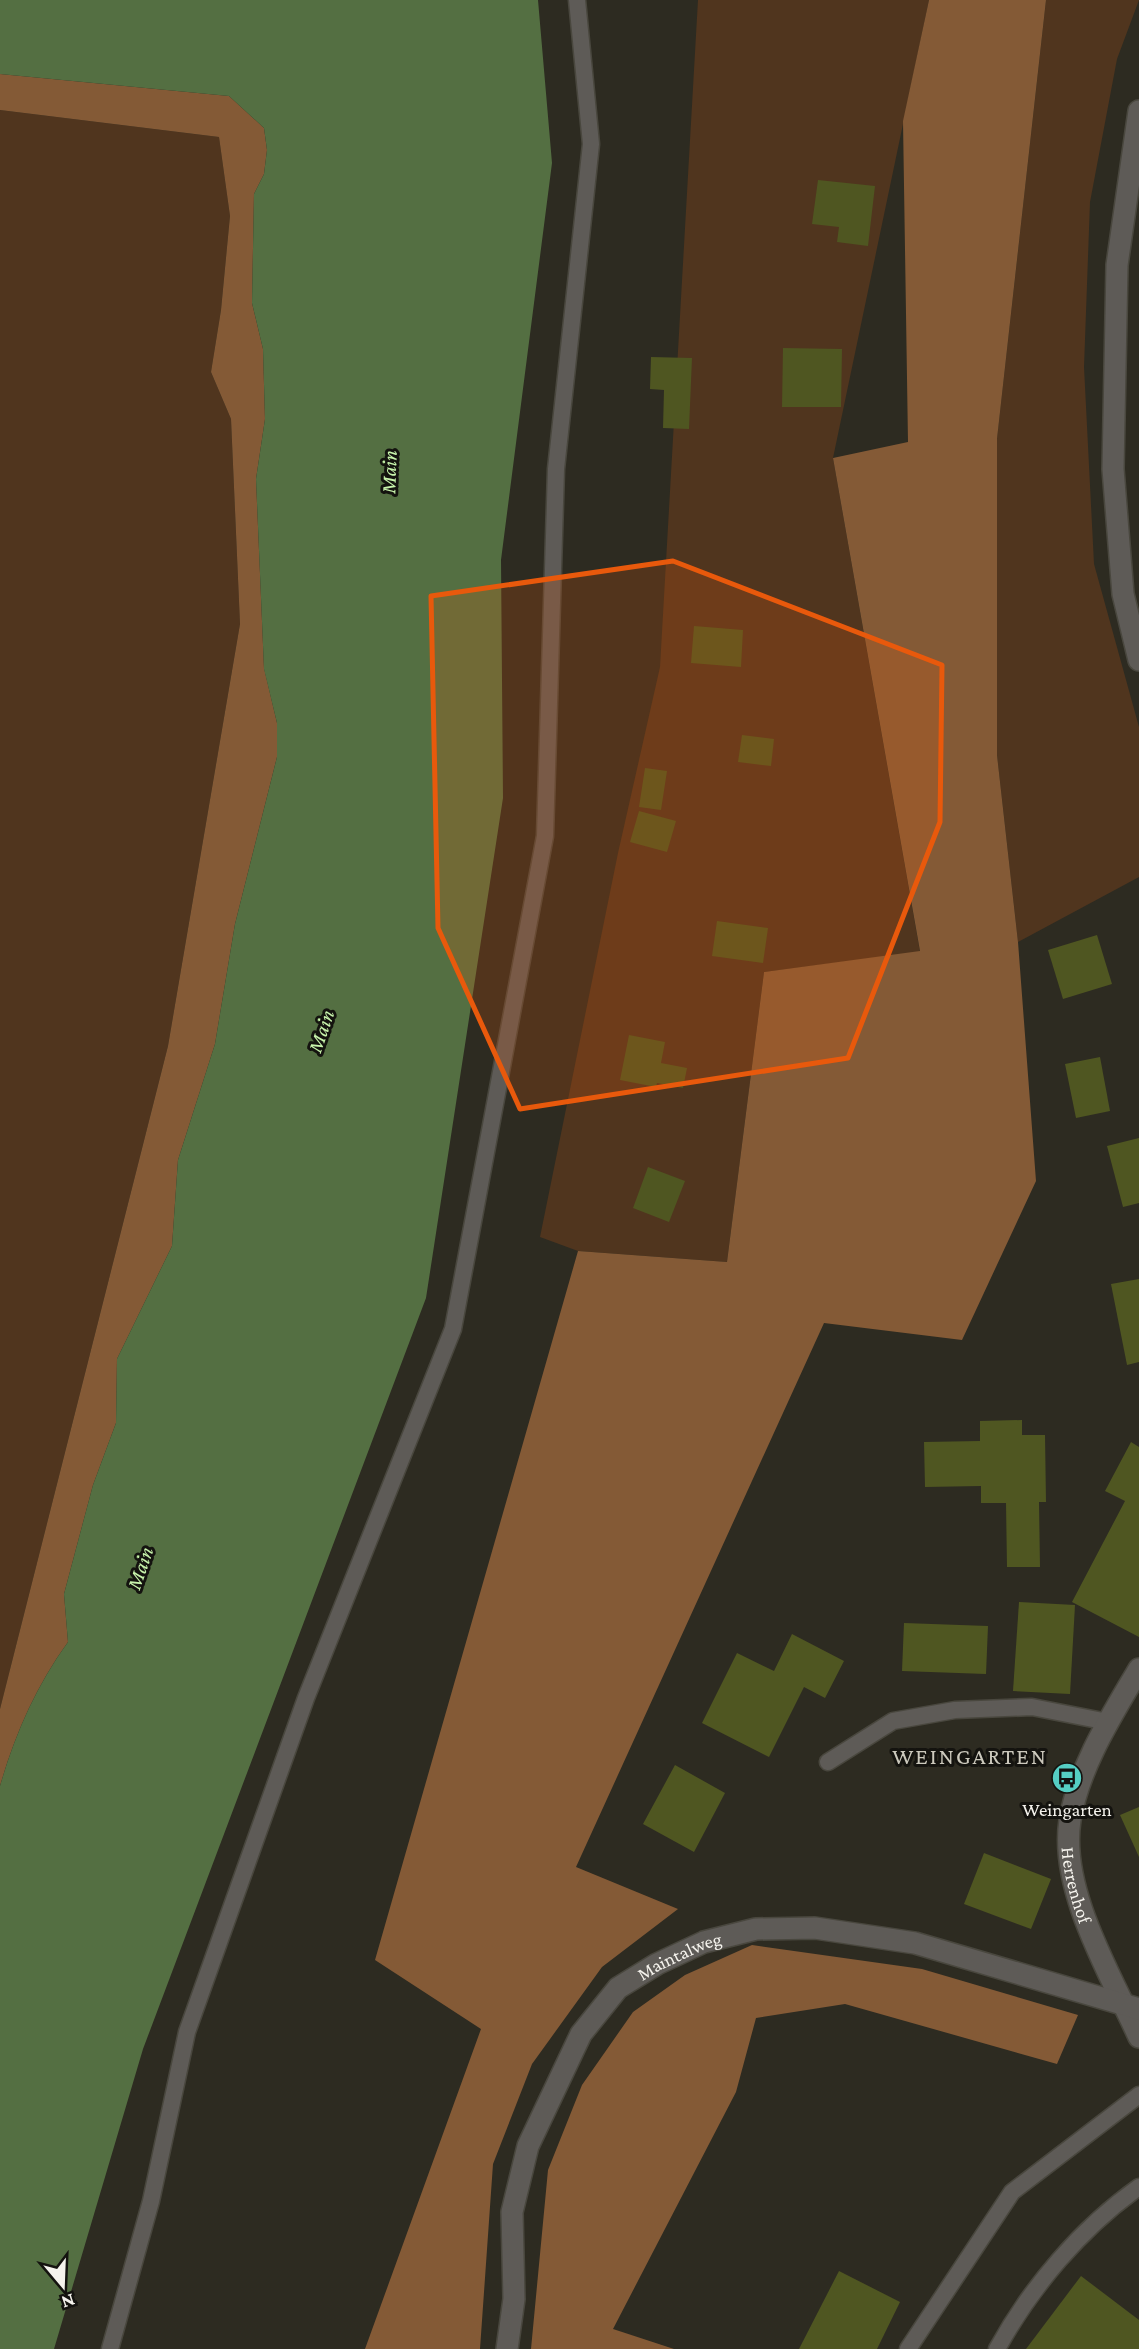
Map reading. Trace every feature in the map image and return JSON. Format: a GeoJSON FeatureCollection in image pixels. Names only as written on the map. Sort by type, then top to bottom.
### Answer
{"type":"FeatureCollection","features":[{"type":"Feature","properties":{"kind":"street"},"geometry":{"type":"LineString","coordinates":[[1139,111],[1117,265],[1112,468],[1123,594],[1139,660]]}},
{"type":"Feature","properties":{"kind":"street","name":"Herrenhof"},"geometry":{"type":"LineString","coordinates":[[1139,1669],[1108,1722],[1083,1778],[1070,1821],[1072,1875],[1092,1935],[1131,2006],[1139,2037]]}},
{"type":"Feature","properties":{"kind":"street","name":"Maintalweg"},"geometry":{"type":"LineString","coordinates":[[507,2349],[514,2299],[512,2212],[528,2146],[581,2034],[618,1988],[657,1964],[704,1942],[756,1929],[815,1928],[915,1943],[1131,2006]]}},
{"type":"Feature","properties":{"kind":"lane"},"geometry":{"type":"LineString","coordinates":[[110,2349],[151,2201],[187,2032],[306,1698],[453,1329],[545,836],[556,469],[591,144],[577,0]]}},
{"type":"Feature","properties":{"kind":"lane"},"geometry":{"type":"LineString","coordinates":[[828,1762],[892,1721],[956,1710],[1032,1707],[1108,1722]]}},
{"type":"Feature","properties":{"kind":"lane"},"geometry":{"type":"LineString","coordinates":[[908,2349],[1012,2192],[1139,2095]]}},
{"type":"Feature","properties":{"kind":"lane"},"geometry":{"type":"LineString","coordinates":[[997,2349],[1009,2328],[1079,2237],[1139,2187]]}},
{"type":"Feature","properties":{"kind":"highlighted area"},"geometry":{"type":"Polygon","coordinates":[[[673,561],[942,665],[940,822],[848,1058],[520,1109],[438,928],[431,596],[673,561]]]}},
{"type":"Feature","properties":{"kind":"shaded area"},"geometry":{"type":"Polygon","coordinates":[[[698,0],[929,0],[833,458],[920,952],[764,972],[727,1262],[578,1251],[540,1237],[618,853],[660,667],[698,0]]]}},
{"type":"Feature","properties":{"kind":"shaded area"},"geometry":{"type":"Polygon","coordinates":[[[929,0],[1046,0],[997,439],[997,755],[1018,942],[1036,1181],[962,1340],[824,1323],[576,1867],[678,1909],[602,1967],[532,2064],[493,2164],[480,2349],[365,2349],[481,2029],[375,1960],[578,1251],[727,1262],[764,972],[920,951],[833,458],[908,442],[903,121],[929,0]]]}},
{"type":"Feature","properties":{"kind":"shaded area"},"geometry":{"type":"Polygon","coordinates":[[[1046,0],[1139,0],[1117,59],[1090,202],[1084,367],[1094,564],[1139,727],[1139,877],[1018,942],[997,755],[997,439],[1046,0]]]}},
{"type":"Feature","properties":{"kind":"shaded area"},"geometry":{"type":"Polygon","coordinates":[[[0,74],[229,96],[264,128],[267,150],[264,174],[254,194],[252,303],[263,349],[265,419],[256,479],[264,668],[277,723],[277,757],[235,924],[215,1044],[178,1160],[172,1246],[117,1359],[116,1423],[93,1485],[64,1594],[68,1642],[28,1711],[0,1786],[0,1709],[168,1046],[240,624],[231,419],[211,372],[221,310],[230,216],[219,137],[0,110],[0,74]]]}},
{"type":"Feature","properties":{"kind":"shaded area"},"geometry":{"type":"Polygon","coordinates":[[[0,110],[219,137],[230,216],[221,310],[211,372],[231,419],[240,624],[168,1046],[0,1709],[0,110]]]}},
{"type":"Feature","properties":{"kind":"shaded area"},"geometry":{"type":"Polygon","coordinates":[[[752,1945],[922,1969],[1078,2015],[1057,2064],[845,2004],[756,2018],[736,2092],[613,2329],[674,2349],[531,2349],[548,2170],[582,2085],[633,2012],[685,1975],[752,1945]]]}},
{"type":"Feature","properties":{"kind":"water","name":"Main"},"geometry":{"type":"Polygon","coordinates":[[[0,0],[538,0],[552,163],[501,560],[503,798],[426,1298],[143,2049],[54,2349],[0,2349],[0,1786],[28,1711],[68,1642],[64,1594],[93,1485],[116,1423],[117,1359],[172,1246],[178,1160],[215,1044],[235,924],[277,757],[277,723],[264,669],[256,479],[265,419],[263,349],[252,303],[254,194],[264,174],[267,150],[264,128],[229,96],[0,74],[0,0]]]}},
{"type":"Feature","properties":{"kind":"building"},"geometry":{"type":"Polygon","coordinates":[[[818,180],[875,186],[868,246],[837,242],[839,227],[812,224],[818,180]]]}},
{"type":"Feature","properties":{"kind":"building"},"geometry":{"type":"Polygon","coordinates":[[[783,348],[842,349],[841,407],[782,407],[783,348]]]}},
{"type":"Feature","properties":{"kind":"building"},"geometry":{"type":"Polygon","coordinates":[[[651,357],[692,358],[689,429],[663,428],[664,390],[650,389],[651,357]]]}},
{"type":"Feature","properties":{"kind":"building"},"geometry":{"type":"Polygon","coordinates":[[[694,626],[743,630],[741,667],[691,663],[694,626]]]}},
{"type":"Feature","properties":{"kind":"building"},"geometry":{"type":"Polygon","coordinates":[[[742,735],[774,739],[771,766],[738,762],[742,735]]]}},
{"type":"Feature","properties":{"kind":"building"},"geometry":{"type":"Polygon","coordinates":[[[645,768],[667,771],[661,810],[639,807],[645,768]]]}},
{"type":"Feature","properties":{"kind":"building"},"geometry":{"type":"Polygon","coordinates":[[[639,811],[676,821],[667,852],[630,842],[639,811]]]}},
{"type":"Feature","properties":{"kind":"building"},"geometry":{"type":"Polygon","coordinates":[[[717,921],[768,928],[763,963],[712,956],[717,921]]]}},
{"type":"Feature","properties":{"kind":"building"},"geometry":{"type":"Polygon","coordinates":[[[1097,935],[1112,984],[1063,999],[1048,950],[1097,935]]]}},
{"type":"Feature","properties":{"kind":"building"},"geometry":{"type":"Polygon","coordinates":[[[629,1035],[665,1042],[661,1063],[687,1068],[683,1088],[657,1083],[656,1087],[620,1080],[629,1035]]]}},
{"type":"Feature","properties":{"kind":"building"},"geometry":{"type":"Polygon","coordinates":[[[1100,1057],[1110,1111],[1076,1118],[1065,1064],[1100,1057]]]}},
{"type":"Feature","properties":{"kind":"building"},"geometry":{"type":"Polygon","coordinates":[[[1139,1138],[1139,1203],[1123,1207],[1107,1146],[1139,1138]]]}},
{"type":"Feature","properties":{"kind":"building"},"geometry":{"type":"Polygon","coordinates":[[[648,1167],[685,1181],[669,1222],[633,1208],[648,1167]]]}},
{"type":"Feature","properties":{"kind":"building"},"geometry":{"type":"Polygon","coordinates":[[[1139,1279],[1139,1362],[1127,1365],[1111,1284],[1139,1279]]]}},
{"type":"Feature","properties":{"kind":"building"},"geometry":{"type":"Polygon","coordinates":[[[1022,1420],[1022,1435],[1045,1435],[1046,1502],[1039,1502],[1040,1567],[1007,1567],[1006,1503],[981,1503],[981,1486],[925,1487],[924,1442],[980,1441],[980,1421],[1022,1420]]]}},
{"type":"Feature","properties":{"kind":"building"},"geometry":{"type":"Polygon","coordinates":[[[1131,1442],[1139,1447],[1139,1637],[1072,1602],[1125,1501],[1105,1491],[1131,1442]]]}},
{"type":"Feature","properties":{"kind":"building"},"geometry":{"type":"Polygon","coordinates":[[[1019,1602],[1075,1605],[1070,1694],[1013,1691],[1019,1602]]]}},
{"type":"Feature","properties":{"kind":"building"},"geometry":{"type":"Polygon","coordinates":[[[904,1623],[988,1626],[986,1674],[902,1671],[904,1623]]]}},
{"type":"Feature","properties":{"kind":"building"},"geometry":{"type":"Polygon","coordinates":[[[792,1634],[844,1661],[825,1698],[804,1687],[769,1757],[702,1723],[737,1653],[774,1671],[792,1634]]]}},
{"type":"Feature","properties":{"kind":"building"},"geometry":{"type":"Polygon","coordinates":[[[675,1765],[725,1793],[694,1852],[643,1824],[675,1765]]]}},
{"type":"Feature","properties":{"kind":"building"},"geometry":{"type":"Polygon","coordinates":[[[1139,1807],[1139,1857],[1120,1815],[1139,1807]]]}},
{"type":"Feature","properties":{"kind":"building"},"geometry":{"type":"Polygon","coordinates":[[[984,1853],[1051,1879],[1031,1929],[964,1904],[984,1853]]]}},
{"type":"Feature","properties":{"kind":"building"},"geometry":{"type":"Polygon","coordinates":[[[839,2271],[900,2302],[877,2349],[799,2349],[839,2271]]]}},
{"type":"Feature","properties":{"kind":"building"},"geometry":{"type":"Polygon","coordinates":[[[1081,2276],[1139,2320],[1139,2349],[1026,2349],[1081,2276]]]}},
{"type":"Feature","properties":{"kind":"place","name":"Weingarten"},"geometry":{"type":"Point","coordinates":[1067,1778]}},
{"type":"Feature","properties":{"kind":"district","name":"WEINGARTEN"},"geometry":{"type":"Point","coordinates":[970,1756]}}]}
